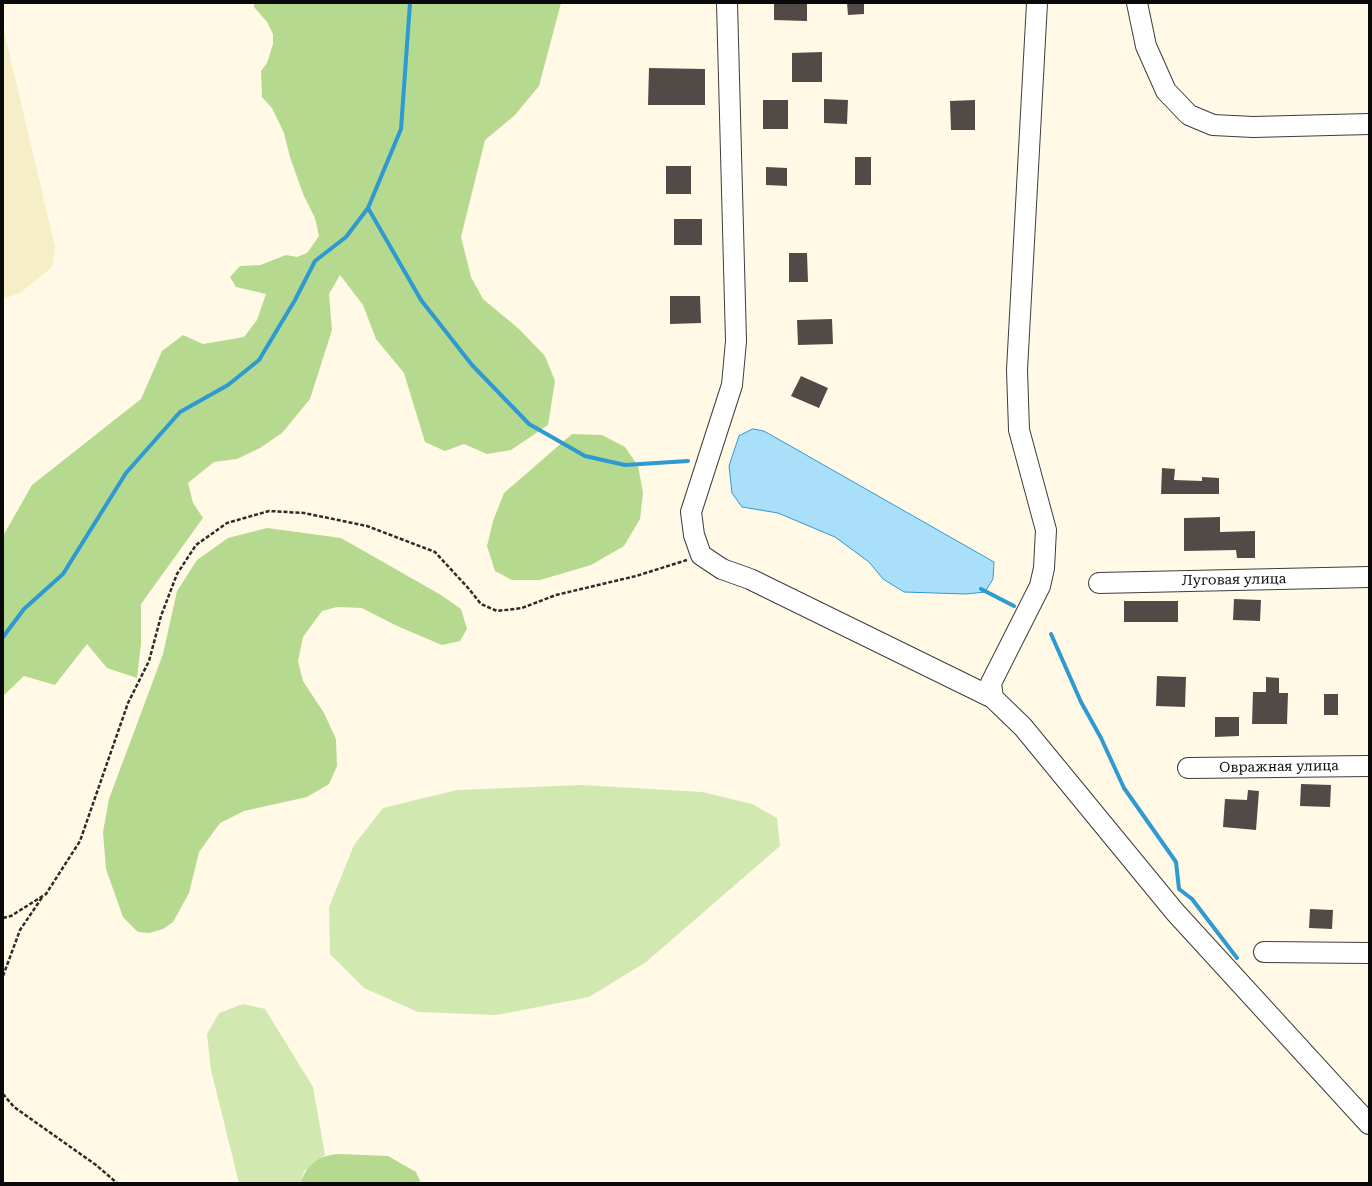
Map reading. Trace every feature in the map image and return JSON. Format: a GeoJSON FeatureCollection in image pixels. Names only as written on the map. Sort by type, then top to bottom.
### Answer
{"type":"FeatureCollection","features":[{"type":"Feature","properties":{"kind":"street"},"geometry":{"type":"LineString","coordinates":[[727,3],[736,341],[732,385],[691,512],[694,535],[701,556],[722,569],[750,579],[993,698],[1023,727],[1175,912],[1369,1124]]}},
{"type":"Feature","properties":{"kind":"street"},"geometry":{"type":"LineString","coordinates":[[993,698],[991,683],[1040,586],[1044,560],[1046,530],[1020,430],[1017,370],[1037,3]]}},
{"type":"Feature","properties":{"kind":"street"},"geometry":{"type":"LineString","coordinates":[[1137,3],[1146,46],[1166,91],[1189,116],[1213,125],[1253,127],[1369,124]]}},
{"type":"Feature","properties":{"kind":"street","name":"Луговая улица"},"geometry":{"type":"LineString","coordinates":[[1099,583],[1369,577]]}},
{"type":"Feature","properties":{"kind":"street","name":"Овражная улица"},"geometry":{"type":"LineString","coordinates":[[1188,768],[1369,766]]}},
{"type":"Feature","properties":{"kind":"street"},"geometry":{"type":"LineString","coordinates":[[1264,952],[1369,953]]}},
{"type":"Feature","properties":{"kind":"path"},"geometry":{"type":"LineString","coordinates":[[3,976],[20,930],[80,841],[128,703],[149,661],[161,616],[178,574],[196,545],[227,523],[269,511],[304,514],[367,526],[435,552],[481,604],[497,611],[522,608],[556,594],[636,576],[701,556]]}},
{"type":"Feature","properties":{"kind":"path"},"geometry":{"type":"LineString","coordinates":[[3,918],[11,916],[43,895]]}},
{"type":"Feature","properties":{"kind":"path"},"geometry":{"type":"LineString","coordinates":[[3,1094],[14,1107],[96,1165],[118,1183]]}},
{"type":"Feature","properties":{"kind":"shaded area"},"geometry":{"type":"Polygon","coordinates":[[[3,27],[55,247],[52,267],[20,293],[3,299],[3,27]]]}},
{"type":"Feature","properties":{"kind":"green space"},"geometry":{"type":"Polygon","coordinates":[[[254,3],[561,3],[539,86],[515,115],[485,140],[461,237],[471,277],[483,299],[519,329],[545,356],[555,381],[548,425],[511,450],[487,454],[464,444],[445,451],[425,442],[404,373],[376,339],[363,305],[340,275],[329,294],[332,330],[310,399],[282,433],[260,448],[237,459],[214,462],[188,483],[193,503],[203,518],[141,604],[141,644],[137,678],[107,668],[87,644],[55,685],[24,676],[3,696],[3,536],[32,485],[141,399],[162,351],[183,335],[203,344],[244,337],[257,320],[266,294],[236,287],[230,277],[240,266],[260,265],[286,255],[297,257],[307,253],[319,236],[315,218],[303,194],[290,157],[284,133],[272,108],[262,97],[261,71],[267,63],[273,44],[273,34],[267,22],[254,7],[254,3]]]}},
{"type":"Feature","properties":{"kind":"green space"},"geometry":{"type":"Polygon","coordinates":[[[572,434],[602,435],[625,447],[638,466],[643,493],[640,519],[624,546],[591,565],[540,580],[512,580],[495,571],[487,546],[493,521],[504,493],[572,434]]]}},
{"type":"Feature","properties":{"kind":"green space"},"geometry":{"type":"Polygon","coordinates":[[[267,528],[341,538],[441,595],[461,609],[467,629],[460,641],[442,645],[397,626],[362,608],[337,607],[322,611],[303,637],[298,661],[303,681],[324,713],[336,739],[337,766],[329,784],[307,797],[244,811],[220,823],[199,852],[189,893],[173,922],[163,929],[149,933],[138,932],[123,917],[106,869],[103,832],[109,799],[163,654],[177,591],[197,560],[228,538],[267,528]]]}},
{"type":"Feature","properties":{"kind":"green space"},"geometry":{"type":"Polygon","coordinates":[[[582,785],[702,792],[752,804],[777,818],[780,846],[646,962],[589,997],[497,1015],[418,1012],[364,988],[330,954],[329,907],[354,845],[383,808],[457,790],[582,785]]]}},
{"type":"Feature","properties":{"kind":"green space"},"geometry":{"type":"Polygon","coordinates":[[[243,1004],[265,1009],[313,1087],[325,1155],[304,1171],[301,1183],[239,1183],[211,1070],[207,1034],[219,1013],[243,1004]]]}},
{"type":"Feature","properties":{"kind":"green space"},"geometry":{"type":"Polygon","coordinates":[[[339,1154],[388,1156],[416,1172],[421,1183],[301,1183],[306,1171],[315,1162],[326,1156],[339,1154]]]}},
{"type":"Feature","properties":{"kind":"water"},"geometry":{"type":"Polygon","coordinates":[[[753,429],[764,431],[994,562],[993,579],[985,592],[966,594],[904,592],[883,579],[869,562],[835,537],[778,513],[742,507],[732,493],[729,466],[739,436],[753,429]]]}},
{"type":"Feature","properties":{"kind":"building"},"geometry":{"type":"Polygon","coordinates":[[[774,3],[807,3],[807,21],[774,20],[774,3]]]}},
{"type":"Feature","properties":{"kind":"building"},"geometry":{"type":"Polygon","coordinates":[[[847,3],[864,3],[864,14],[848,15],[847,3]]]}},
{"type":"Feature","properties":{"kind":"building"},"geometry":{"type":"Polygon","coordinates":[[[822,52],[822,82],[792,82],[792,53],[822,52]]]}},
{"type":"Feature","properties":{"kind":"building"},"geometry":{"type":"Polygon","coordinates":[[[649,68],[705,69],[705,105],[648,105],[649,68]]]}},
{"type":"Feature","properties":{"kind":"building"},"geometry":{"type":"Polygon","coordinates":[[[824,99],[848,100],[847,124],[824,123],[824,99]]]}},
{"type":"Feature","properties":{"kind":"building"},"geometry":{"type":"Polygon","coordinates":[[[763,100],[788,100],[788,129],[763,129],[763,100]]]}},
{"type":"Feature","properties":{"kind":"building"},"geometry":{"type":"Polygon","coordinates":[[[975,100],[975,130],[951,130],[950,101],[975,100]]]}},
{"type":"Feature","properties":{"kind":"building"},"geometry":{"type":"Polygon","coordinates":[[[855,157],[871,157],[871,185],[855,185],[855,157]]]}},
{"type":"Feature","properties":{"kind":"building"},"geometry":{"type":"Polygon","coordinates":[[[666,166],[691,166],[691,194],[666,194],[666,166]]]}},
{"type":"Feature","properties":{"kind":"building"},"geometry":{"type":"Polygon","coordinates":[[[766,167],[787,168],[787,186],[766,185],[766,167]]]}},
{"type":"Feature","properties":{"kind":"building"},"geometry":{"type":"Polygon","coordinates":[[[674,219],[702,219],[702,245],[674,245],[674,219]]]}},
{"type":"Feature","properties":{"kind":"building"},"geometry":{"type":"Polygon","coordinates":[[[789,253],[807,253],[808,282],[789,282],[789,253]]]}},
{"type":"Feature","properties":{"kind":"building"},"geometry":{"type":"Polygon","coordinates":[[[670,296],[700,296],[701,323],[670,324],[670,296]]]}},
{"type":"Feature","properties":{"kind":"building"},"geometry":{"type":"Polygon","coordinates":[[[832,319],[833,344],[798,345],[797,320],[832,319]]]}},
{"type":"Feature","properties":{"kind":"building"},"geometry":{"type":"Polygon","coordinates":[[[801,376],[828,388],[819,408],[791,396],[801,376]]]}},
{"type":"Feature","properties":{"kind":"building"},"geometry":{"type":"Polygon","coordinates":[[[1162,468],[1175,469],[1174,480],[1202,481],[1202,477],[1219,478],[1219,494],[1161,494],[1162,468]]]}},
{"type":"Feature","properties":{"kind":"building"},"geometry":{"type":"Polygon","coordinates":[[[1220,517],[1220,532],[1255,531],[1255,558],[1237,558],[1236,550],[1184,551],[1184,518],[1220,517]]]}},
{"type":"Feature","properties":{"kind":"building"},"geometry":{"type":"Polygon","coordinates":[[[1234,599],[1261,600],[1260,621],[1233,620],[1234,599]]]}},
{"type":"Feature","properties":{"kind":"building"},"geometry":{"type":"Polygon","coordinates":[[[1124,601],[1178,601],[1178,622],[1124,622],[1124,601]]]}},
{"type":"Feature","properties":{"kind":"building"},"geometry":{"type":"Polygon","coordinates":[[[1157,676],[1186,677],[1185,707],[1156,706],[1157,676]]]}},
{"type":"Feature","properties":{"kind":"building"},"geometry":{"type":"Polygon","coordinates":[[[1266,677],[1279,678],[1279,693],[1288,693],[1287,724],[1252,724],[1253,692],[1266,692],[1266,677]]]}},
{"type":"Feature","properties":{"kind":"building"},"geometry":{"type":"Polygon","coordinates":[[[1324,694],[1338,694],[1338,715],[1324,715],[1324,694]]]}},
{"type":"Feature","properties":{"kind":"building"},"geometry":{"type":"Polygon","coordinates":[[[1215,717],[1239,717],[1239,736],[1215,737],[1215,717]]]}},
{"type":"Feature","properties":{"kind":"building"},"geometry":{"type":"Polygon","coordinates":[[[1301,784],[1331,785],[1330,807],[1300,806],[1301,784]]]}},
{"type":"Feature","properties":{"kind":"building"},"geometry":{"type":"Polygon","coordinates":[[[1248,790],[1259,791],[1256,830],[1223,827],[1225,799],[1247,800],[1248,790]]]}},
{"type":"Feature","properties":{"kind":"building"},"geometry":{"type":"Polygon","coordinates":[[[1310,909],[1333,910],[1332,929],[1309,928],[1310,909]]]}},
{"type":"Feature","properties":{"kind":"waterway"},"geometry":{"type":"LineString","coordinates":[[3,637],[24,609],[63,574],[126,473],[180,412],[228,385],[259,360],[295,300],[315,261],[346,237],[368,208],[401,129],[410,3]]}},
{"type":"Feature","properties":{"kind":"waterway"},"geometry":{"type":"LineString","coordinates":[[368,208],[421,300],[472,365],[529,424],[585,456],[625,465],[688,461]]}},
{"type":"Feature","properties":{"kind":"waterway"},"geometry":{"type":"LineString","coordinates":[[981,589],[1014,606]]}},
{"type":"Feature","properties":{"kind":"waterway"},"geometry":{"type":"LineString","coordinates":[[1051,634],[1081,702],[1101,738],[1124,788],[1176,862],[1179,889],[1192,899],[1237,958]]}}]}
